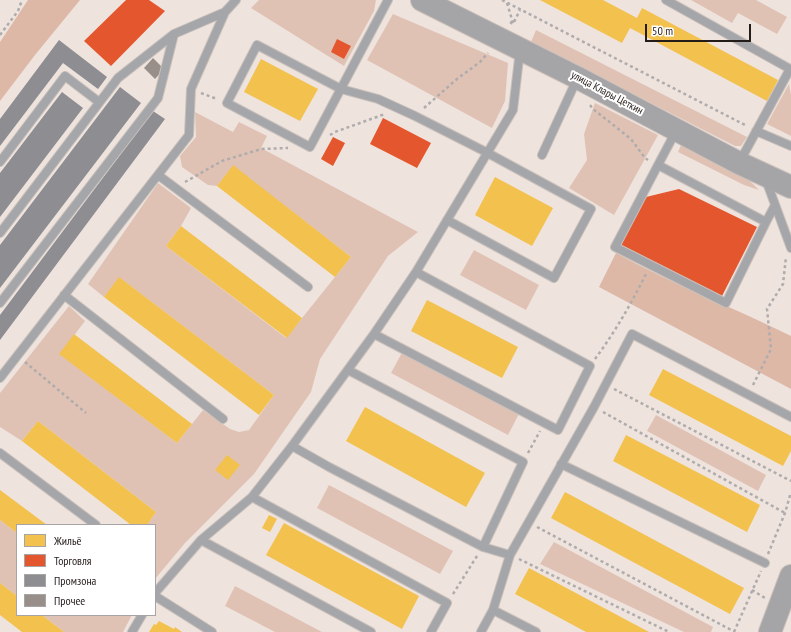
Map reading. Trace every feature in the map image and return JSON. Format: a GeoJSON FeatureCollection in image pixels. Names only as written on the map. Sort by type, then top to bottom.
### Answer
{"type":"FeatureCollection","features":[{"type":"Feature","properties":{"kind":"main road","name":"улица Клары Цеткин"},"geometry":{"type":"LineString","coordinates":[[422,0],[506,31],[520,49],[739,163],[791,187]]}},
{"type":"Feature","properties":{"kind":"main road"},"geometry":{"type":"LineString","coordinates":[[770,632],[791,576]]}},
{"type":"Feature","properties":{"kind":"lane"},"geometry":{"type":"LineString","coordinates":[[0,378],[190,135],[191,89],[225,12],[236,0]]}},
{"type":"Feature","properties":{"kind":"lane"},"geometry":{"type":"LineString","coordinates":[[388,0],[341,89],[310,147],[227,103],[257,45],[341,89],[378,99],[415,116],[488,153],[591,209],[554,278],[447,220]]}},
{"type":"Feature","properties":{"kind":"lane"},"geometry":{"type":"LineString","coordinates":[[666,0],[791,68],[739,163]]}},
{"type":"Feature","properties":{"kind":"lane"},"geometry":{"type":"LineString","coordinates":[[0,233],[118,78],[174,34],[225,12]]}},
{"type":"Feature","properties":{"kind":"lane"},"geometry":{"type":"LineString","coordinates":[[0,303],[158,98],[174,34]]}},
{"type":"Feature","properties":{"kind":"lane"},"geometry":{"type":"LineString","coordinates":[[156,593],[200,540],[252,497],[348,370],[416,272],[513,110],[520,49]]}},
{"type":"Feature","properties":{"kind":"lane"},"geometry":{"type":"LineString","coordinates":[[0,162],[65,76],[99,102]]}},
{"type":"Feature","properties":{"kind":"lane"},"geometry":{"type":"LineString","coordinates":[[542,155],[578,78]]}},
{"type":"Feature","properties":{"kind":"lane"},"geometry":{"type":"LineString","coordinates":[[677,130],[615,247],[726,303],[775,205]]}},
{"type":"Feature","properties":{"kind":"lane"},"geometry":{"type":"LineString","coordinates":[[756,131],[791,146]]}},
{"type":"Feature","properties":{"kind":"lane"},"geometry":{"type":"LineString","coordinates":[[658,165],[766,222]]}},
{"type":"Feature","properties":{"kind":"lane"},"geometry":{"type":"LineString","coordinates":[[158,175],[308,287]]}},
{"type":"Feature","properties":{"kind":"lane"},"geometry":{"type":"LineString","coordinates":[[765,175],[789,244]]}},
{"type":"Feature","properties":{"kind":"lane"},"geometry":{"type":"LineString","coordinates":[[374,334],[558,430],[590,366],[416,272]]}},
{"type":"Feature","properties":{"kind":"lane"},"geometry":{"type":"LineString","coordinates":[[64,296],[223,418]]}},
{"type":"Feature","properties":{"kind":"lane"},"geometry":{"type":"LineString","coordinates":[[481,632],[493,610],[510,555],[594,407],[632,334],[791,416]]}},
{"type":"Feature","properties":{"kind":"lane"},"geometry":{"type":"LineString","coordinates":[[348,370],[523,462],[483,547]]}},
{"type":"Feature","properties":{"kind":"lane"},"geometry":{"type":"LineString","coordinates":[[292,446],[329,467],[483,547],[510,555]]}},
{"type":"Feature","properties":{"kind":"lane"},"geometry":{"type":"LineString","coordinates":[[0,453],[95,524]]}},
{"type":"Feature","properties":{"kind":"lane"},"geometry":{"type":"LineString","coordinates":[[561,464],[764,563]]}},
{"type":"Feature","properties":{"kind":"lane"},"geometry":{"type":"LineString","coordinates":[[252,497],[447,603],[431,632]]}},
{"type":"Feature","properties":{"kind":"lane"},"geometry":{"type":"LineString","coordinates":[[200,540],[371,632]]}},
{"type":"Feature","properties":{"kind":"lane"},"geometry":{"type":"LineString","coordinates":[[156,595],[212,632]]}},
{"type":"Feature","properties":{"kind":"lane"},"geometry":{"type":"LineString","coordinates":[[493,610],[536,632]]}},
{"type":"Feature","properties":{"kind":"lane"},"geometry":{"type":"LineString","coordinates":[[132,632],[141,616]]}},
{"type":"Feature","properties":{"kind":"path"},"geometry":{"type":"LineString","coordinates":[[0,35],[18,11],[22,0]]}},
{"type":"Feature","properties":{"kind":"path"},"geometry":{"type":"LineString","coordinates":[[502,0],[756,131]]}},
{"type":"Feature","properties":{"kind":"path"},"geometry":{"type":"LineString","coordinates":[[415,116],[457,79],[480,62],[506,31],[507,3]]}},
{"type":"Feature","properties":{"kind":"path"},"geometry":{"type":"LineString","coordinates":[[191,89],[227,103]]}},
{"type":"Feature","properties":{"kind":"path"},"geometry":{"type":"LineString","coordinates":[[748,395],[771,349],[767,309],[783,284],[789,244]]}},
{"type":"Feature","properties":{"kind":"path"},"geometry":{"type":"LineString","coordinates":[[590,366],[608,341],[634,298],[650,265]]}},
{"type":"Feature","properties":{"kind":"path"},"geometry":{"type":"LineString","coordinates":[[17,355],[86,413]]}},
{"type":"Feature","properties":{"kind":"path"},"geometry":{"type":"LineString","coordinates":[[605,384],[791,481]]}},
{"type":"Feature","properties":{"kind":"path"},"geometry":{"type":"LineString","coordinates":[[594,407],[785,513]]}},
{"type":"Feature","properties":{"kind":"path"},"geometry":{"type":"LineString","coordinates":[[523,462],[544,422]]}},
{"type":"Feature","properties":{"kind":"path"},"geometry":{"type":"LineString","coordinates":[[529,523],[735,632]]}},
{"type":"Feature","properties":{"kind":"path"},"geometry":{"type":"LineString","coordinates":[[447,603],[483,547]]}},
{"type":"Feature","properties":{"kind":"path"},"geometry":{"type":"LineString","coordinates":[[510,555],[669,632]]}},
{"type":"Feature","properties":{"kind":"shaded area"},"geometry":{"type":"Polygon","coordinates":[[[28,0],[80,0],[0,101],[0,42],[28,0]]]}},
{"type":"Feature","properties":{"kind":"shaded area"},"geometry":{"type":"Polygon","coordinates":[[[259,0],[376,0],[374,11],[344,66],[251,8],[259,0]]]}},
{"type":"Feature","properties":{"kind":"shaded area"},"geometry":{"type":"Polygon","coordinates":[[[691,0],[756,0],[787,17],[777,34],[738,13],[732,23],[691,0]]]}},
{"type":"Feature","properties":{"kind":"shaded area"},"geometry":{"type":"Polygon","coordinates":[[[393,14],[508,63],[505,101],[492,128],[367,60],[393,14]]]}},
{"type":"Feature","properties":{"kind":"shaded area"},"geometry":{"type":"Polygon","coordinates":[[[536,30],[747,137],[741,146],[735,146],[531,42],[536,30]]]}},
{"type":"Feature","properties":{"kind":"shaded area"},"geometry":{"type":"Polygon","coordinates":[[[789,84],[791,95],[791,136],[767,124],[789,84]]]}},
{"type":"Feature","properties":{"kind":"shaded area"},"geometry":{"type":"Polygon","coordinates":[[[595,103],[658,135],[614,215],[569,188],[587,160],[584,134],[595,103]]]}},
{"type":"Feature","properties":{"kind":"shaded area"},"geometry":{"type":"Polygon","coordinates":[[[195,112],[233,132],[239,122],[267,136],[261,148],[418,232],[388,256],[320,359],[311,392],[254,474],[185,543],[156,578],[156,524],[148,524],[156,512],[38,421],[22,441],[0,427],[0,393],[69,306],[85,321],[60,354],[177,443],[203,410],[230,429],[239,432],[249,430],[274,395],[120,278],[104,297],[88,284],[158,183],[191,208],[181,226],[166,246],[286,338],[351,257],[233,166],[217,186],[208,185],[182,167],[180,156],[196,137],[195,112]]]}},
{"type":"Feature","properties":{"kind":"shaded area"},"geometry":{"type":"Polygon","coordinates":[[[681,145],[746,177],[759,190],[744,185],[678,152],[681,145]]]}},
{"type":"Feature","properties":{"kind":"shaded area"},"geometry":{"type":"Polygon","coordinates":[[[474,250],[539,285],[526,310],[460,275],[474,250]]]}},
{"type":"Feature","properties":{"kind":"shaded area"},"geometry":{"type":"Polygon","coordinates":[[[616,253],[659,275],[791,336],[791,389],[599,287],[616,253]]]}},
{"type":"Feature","properties":{"kind":"shaded area"},"geometry":{"type":"Polygon","coordinates":[[[404,349],[521,410],[508,435],[391,373],[404,349]]]}},
{"type":"Feature","properties":{"kind":"shaded area"},"geometry":{"type":"Polygon","coordinates":[[[656,415],[766,475],[758,491],[647,431],[656,415]]]}},
{"type":"Feature","properties":{"kind":"shaded area"},"geometry":{"type":"Polygon","coordinates":[[[329,485],[453,551],[440,574],[317,508],[329,485]]]}},
{"type":"Feature","properties":{"kind":"shaded area"},"geometry":{"type":"Polygon","coordinates":[[[0,520],[16,532],[16,595],[0,583],[0,520]]]}},
{"type":"Feature","properties":{"kind":"shaded area"},"geometry":{"type":"Polygon","coordinates":[[[554,542],[713,627],[711,632],[684,632],[540,564],[554,542]]]}},
{"type":"Feature","properties":{"kind":"shaded area"},"geometry":{"type":"Polygon","coordinates":[[[235,586],[322,632],[275,632],[225,606],[235,586]]]}},
{"type":"Feature","properties":{"kind":"shaded area"},"geometry":{"type":"Polygon","coordinates":[[[43,616],[131,616],[123,632],[64,632],[43,616]]]}},
{"type":"Feature","properties":{"kind":"building: Жильё"},"geometry":{"type":"Polygon","coordinates":[[[540,0],[603,0],[637,18],[642,8],[778,80],[767,101],[630,28],[622,43],[540,0]]]}},
{"type":"Feature","properties":{"kind":"building: Жильё"},"geometry":{"type":"Polygon","coordinates":[[[261,59],[318,89],[300,121],[244,92],[261,59]]]}},
{"type":"Feature","properties":{"kind":"building: Жильё"},"geometry":{"type":"Polygon","coordinates":[[[233,165],[351,257],[335,277],[217,186],[233,165]]]}},
{"type":"Feature","properties":{"kind":"building: Жильё"},"geometry":{"type":"Polygon","coordinates":[[[495,177],[553,208],[532,246],[475,215],[495,177]]]}},
{"type":"Feature","properties":{"kind":"building: Жильё"},"geometry":{"type":"Polygon","coordinates":[[[181,226],[302,318],[287,338],[166,246],[181,226]]]}},
{"type":"Feature","properties":{"kind":"building: Жильё"},"geometry":{"type":"Polygon","coordinates":[[[119,277],[274,395],[259,415],[104,297],[119,277]]]}},
{"type":"Feature","properties":{"kind":"building: Жильё"},"geometry":{"type":"Polygon","coordinates":[[[427,300],[518,347],[502,378],[411,331],[427,300]]]}},
{"type":"Feature","properties":{"kind":"building: Жильё"},"geometry":{"type":"Polygon","coordinates":[[[74,334],[192,424],[177,443],[59,354],[74,334]]]}},
{"type":"Feature","properties":{"kind":"building: Жильё"},"geometry":{"type":"Polygon","coordinates":[[[663,369],[791,436],[791,451],[783,466],[649,395],[663,369]]]}},
{"type":"Feature","properties":{"kind":"building: Жильё"},"geometry":{"type":"Polygon","coordinates":[[[365,407],[485,473],[466,507],[346,441],[365,407]]]}},
{"type":"Feature","properties":{"kind":"building: Жильё"},"geometry":{"type":"Polygon","coordinates":[[[38,421],[156,512],[148,524],[130,524],[22,441],[38,421]]]}},
{"type":"Feature","properties":{"kind":"building: Жильё"},"geometry":{"type":"Polygon","coordinates":[[[626,435],[760,505],[747,532],[613,461],[626,435]]]}},
{"type":"Feature","properties":{"kind":"building: Жильё"},"geometry":{"type":"Polygon","coordinates":[[[227,455],[240,465],[228,480],[215,470],[227,455]]]}},
{"type":"Feature","properties":{"kind":"building: Жильё"},"geometry":{"type":"Polygon","coordinates":[[[0,490],[46,524],[16,524],[16,532],[0,520],[0,490]]]}},
{"type":"Feature","properties":{"kind":"building: Жильё"},"geometry":{"type":"Polygon","coordinates":[[[565,492],[744,588],[730,614],[551,518],[565,492]]]}},
{"type":"Feature","properties":{"kind":"building: Жильё"},"geometry":{"type":"Polygon","coordinates":[[[269,515],[277,519],[270,532],[262,528],[269,515]]]}},
{"type":"Feature","properties":{"kind":"building: Жильё"},"geometry":{"type":"Polygon","coordinates":[[[284,523],[419,596],[402,629],[266,555],[284,523]]]}},
{"type":"Feature","properties":{"kind":"building: Жильё"},"geometry":{"type":"Polygon","coordinates":[[[529,568],[649,632],[586,632],[515,594],[529,568]]]}},
{"type":"Feature","properties":{"kind":"building: Жильё"},"geometry":{"type":"Polygon","coordinates":[[[0,583],[16,595],[16,616],[43,616],[64,632],[22,632],[0,615],[0,583]]]}},
{"type":"Feature","properties":{"kind":"building: Жильё"},"geometry":{"type":"Polygon","coordinates":[[[159,621],[174,629],[175,627],[182,632],[149,632],[154,624],[156,625],[159,621]]]}},
{"type":"Feature","properties":{"kind":"building: Торговля"},"geometry":{"type":"Polygon","coordinates":[[[126,0],[149,0],[165,11],[111,66],[84,41],[126,0]]]}},
{"type":"Feature","properties":{"kind":"building: Торговля"},"geometry":{"type":"Polygon","coordinates":[[[337,39],[351,46],[344,59],[331,52],[337,39]]]}},
{"type":"Feature","properties":{"kind":"building: Торговля"},"geometry":{"type":"Polygon","coordinates":[[[383,118],[431,143],[417,168],[370,144],[383,118]]]}},
{"type":"Feature","properties":{"kind":"building: Торговля"},"geometry":{"type":"Polygon","coordinates":[[[333,137],[345,143],[333,166],[321,159],[333,137]]]}},
{"type":"Feature","properties":{"kind":"building: Торговля"},"geometry":{"type":"Polygon","coordinates":[[[679,189],[757,227],[721,298],[620,246],[646,197],[679,189]]]}},
{"type":"Feature","properties":{"kind":"building: Промзона"},"geometry":{"type":"Polygon","coordinates":[[[59,40],[107,77],[98,89],[63,63],[0,146],[0,119],[59,40]]]}},
{"type":"Feature","properties":{"kind":"building: Промзона"},"geometry":{"type":"Polygon","coordinates":[[[120,87],[141,103],[0,288],[0,245],[120,87]]]}},
{"type":"Feature","properties":{"kind":"building: Промзона"},"geometry":{"type":"Polygon","coordinates":[[[62,92],[83,108],[0,217],[0,173],[62,92]]]}},
{"type":"Feature","properties":{"kind":"building: Промзона"},"geometry":{"type":"Polygon","coordinates":[[[153,111],[165,119],[0,340],[0,315],[153,111]]]}},
{"type":"Feature","properties":{"kind":"building: Прочее"},"geometry":{"type":"Polygon","coordinates":[[[153,58],[164,69],[155,79],[144,68],[153,58]]]}}]}
